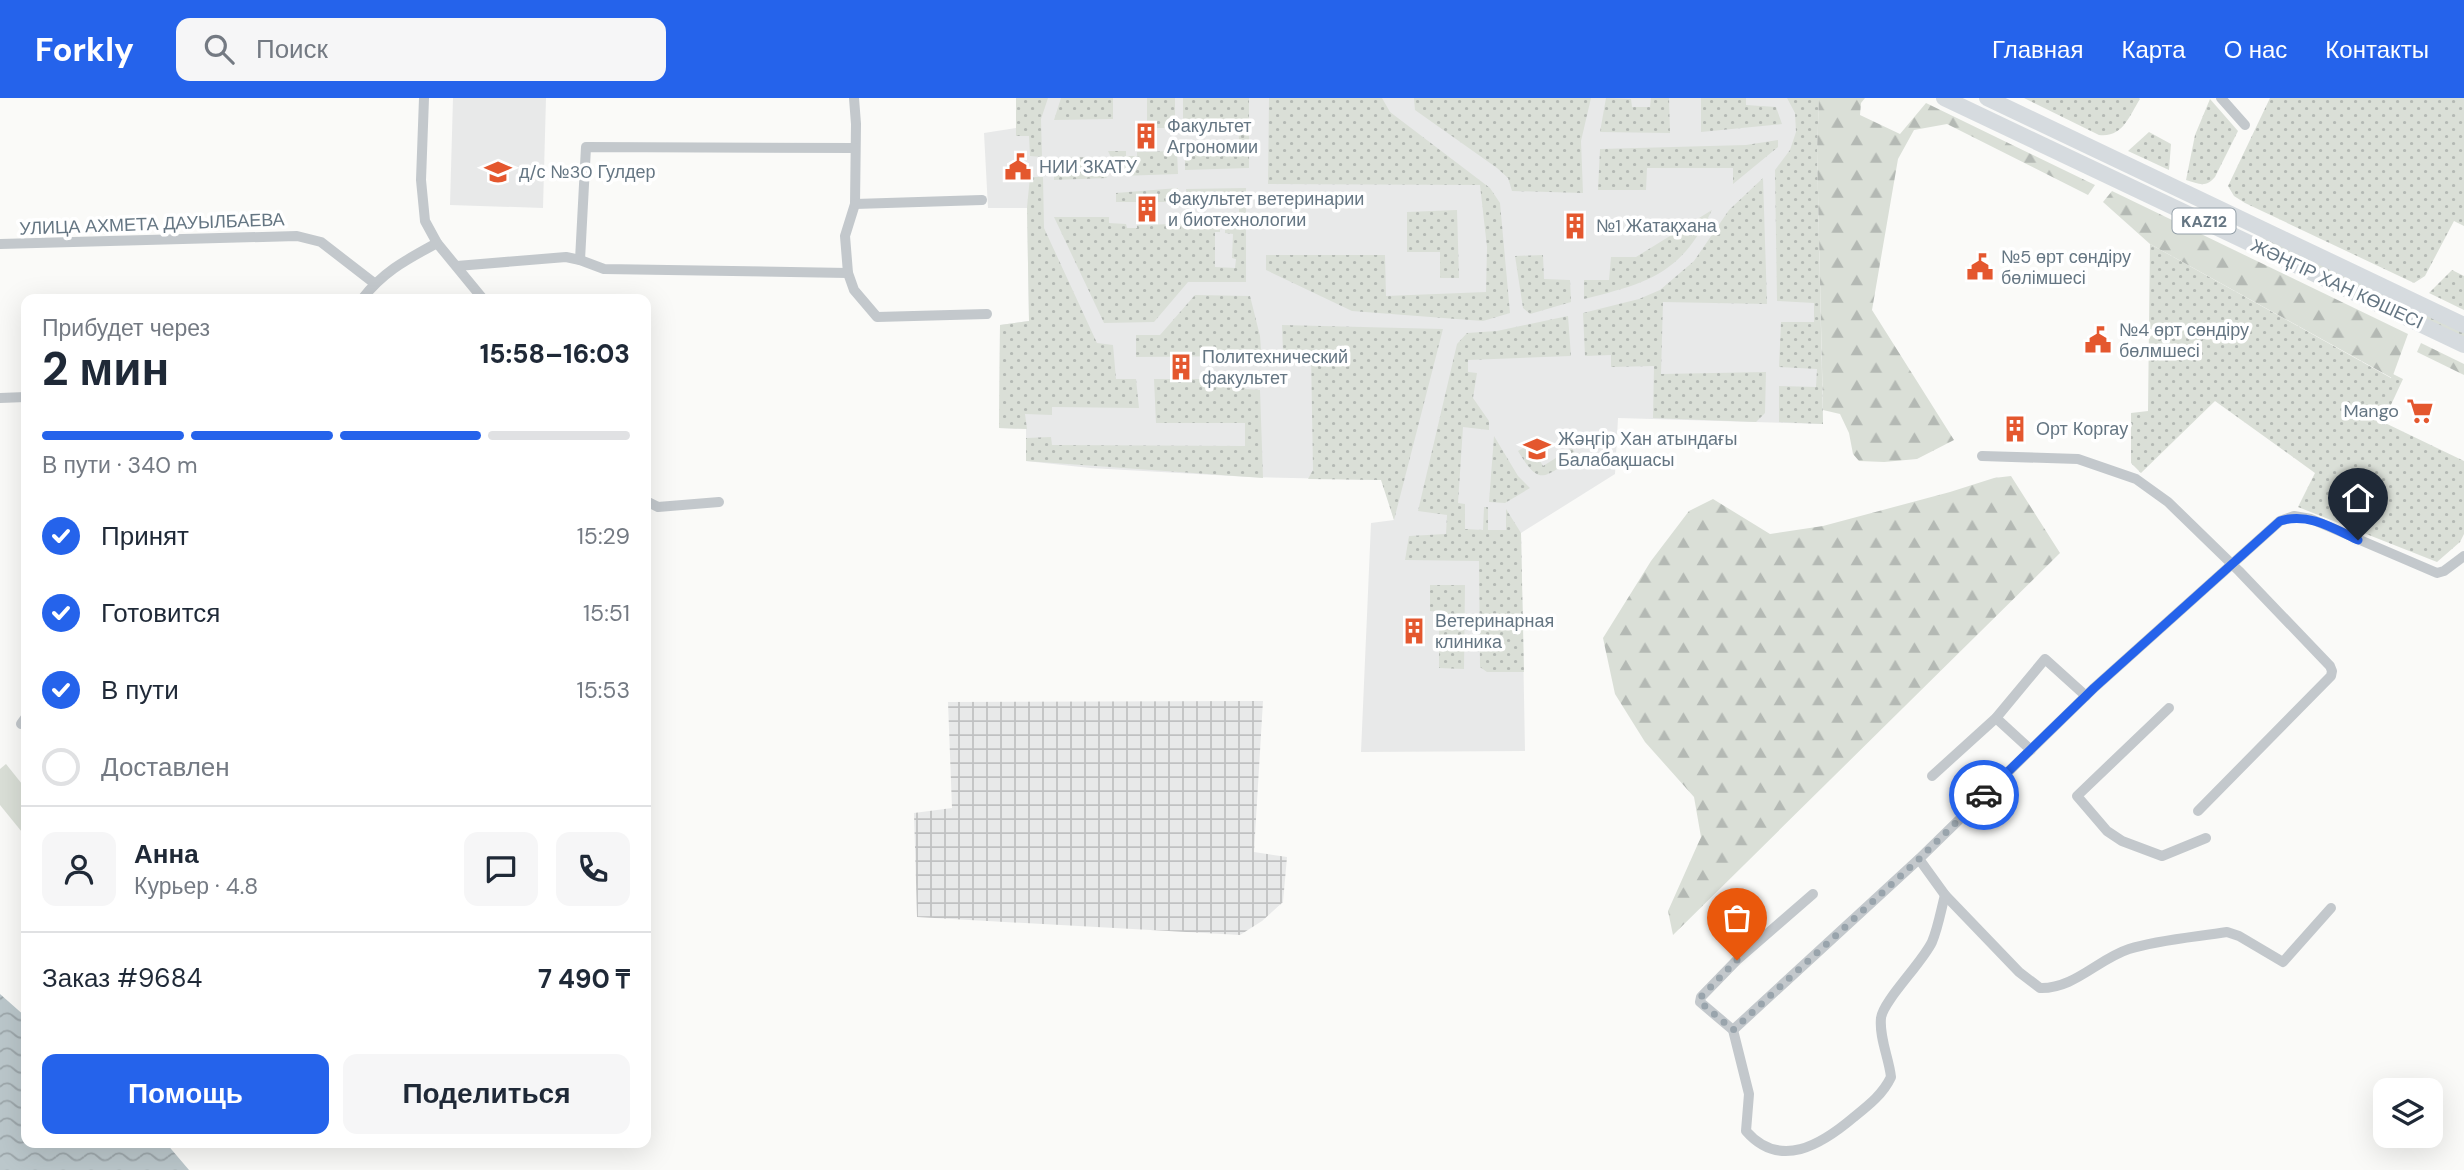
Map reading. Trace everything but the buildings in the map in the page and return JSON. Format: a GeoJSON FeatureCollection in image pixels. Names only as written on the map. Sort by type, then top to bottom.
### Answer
{"type":"FeatureCollection","features":[{"type":"Feature","properties":{"kind":"main road","name":"ЖӘҢГІР ХАН КӨШЕСІ"},"geometry":{"type":"LineString","coordinates":[[1944,98],[2464,345]]}},
{"type":"Feature","properties":{"kind":"main road","name":"ЖӘҢГІР ХАН КӨШЕСІ"},"geometry":{"type":"LineString","coordinates":[[1987,98],[2464,325]]}},
{"type":"Feature","properties":{"kind":"street"},"geometry":{"type":"LineString","coordinates":[[424,98],[421,180],[425,221],[437,243],[479,294]]}},
{"type":"Feature","properties":{"kind":"street"},"geometry":{"type":"LineString","coordinates":[[854,98],[855,204],[845,236],[848,273],[854,290],[877,317],[987,314]]}},
{"type":"Feature","properties":{"kind":"street"},"geometry":{"type":"LineString","coordinates":[[2221,98],[2245,125]]}},
{"type":"Feature","properties":{"kind":"street"},"geometry":{"type":"LineString","coordinates":[[580,260],[586,147],[855,148]]}},
{"type":"Feature","properties":{"kind":"street"},"geometry":{"type":"LineString","coordinates":[[855,204],[982,200]]}},
{"type":"Feature","properties":{"kind":"street","name":"УЛИЦА АХМЕТА ДАУЫЛБАЕВА"},"geometry":{"type":"LineString","coordinates":[[0,244],[297,236],[321,242],[374,283]]}},
{"type":"Feature","properties":{"kind":"street"},"geometry":{"type":"LineString","coordinates":[[366,294],[374,283],[394,267],[437,243]]}},
{"type":"Feature","properties":{"kind":"street"},"geometry":{"type":"LineString","coordinates":[[457,266],[566,257],[604,270],[848,273]]}},
{"type":"Feature","properties":{"kind":"street"},"geometry":{"type":"LineString","coordinates":[[0,398],[21,397]]}},
{"type":"Feature","properties":{"kind":"street"},"geometry":{"type":"LineString","coordinates":[[1982,456],[2078,459],[2136,480],[2168,502],[2231,563],[2332,671],[2331,676],[2314,695],[2198,811]]}},
{"type":"Feature","properties":{"kind":"street"},"geometry":{"type":"LineString","coordinates":[[651,503],[659,507],[719,502]]}},
{"type":"Feature","properties":{"kind":"street"},"geometry":{"type":"LineString","coordinates":[[1733,1030],[1919,859],[2085,696],[2280,521],[2294,516],[2311,519],[2437,573],[2464,556]]}},
{"type":"Feature","properties":{"kind":"street"},"geometry":{"type":"LineString","coordinates":[[1932,776],[1996,718],[2045,659],[2085,696]]}},
{"type":"Feature","properties":{"kind":"street"},"geometry":{"type":"LineString","coordinates":[[2169,708],[2078,792],[2078,800],[2107,831],[2122,841],[2162,856],[2206,838]]}},
{"type":"Feature","properties":{"kind":"street"},"geometry":{"type":"LineString","coordinates":[[1996,718],[2031,750]]}},
{"type":"Feature","properties":{"kind":"street"},"geometry":{"type":"LineString","coordinates":[[1919,859],[1945,895],[2019,972],[2040,988],[2063,986],[2101,962],[2129,949],[2227,932],[2283,961],[2331,908]]}},
{"type":"Feature","properties":{"kind":"street"},"geometry":{"type":"LineString","coordinates":[[1813,894],[1737,960],[1701,997],[1700,1002],[1733,1030],[1748,1094],[1746,1130],[1764,1150],[1781,1154],[1799,1153],[1826,1141],[1887,1087],[1891,1077],[1885,1054],[1881,1017],[1886,1005],[1932,942],[1945,895]]}},
{"type":"Feature","properties":{"kind":"shaded area","name":"д/с №30 Гулдер"},"geometry":{"type":"Polygon","coordinates":[[[453,98],[546,98],[543,208],[450,205],[453,98]]]}},
{"type":"Feature","properties":{"kind":"shaded area"},"geometry":{"type":"Polygon","coordinates":[[[1016,98],[1819,98],[1817,150],[1823,424],[1618,418],[1615,474],[1521,533],[1525,751],[1361,752],[1371,523],[1394,520],[1382,480],[1250,477],[1090,468],[1026,461],[1026,429],[999,428],[1000,325],[1029,321],[1027,208],[988,208],[984,133],[1016,128],[1016,98]]]}},
{"type":"Feature","properties":{"kind":"shaded area"},"geometry":{"type":"Polygon","coordinates":[[[1263,701],[1254,852],[1287,857],[1283,902],[1262,921],[1240,935],[917,917],[914,813],[952,808],[948,702],[1263,701]]]}},
{"type":"Feature","properties":{"kind":"green space"},"geometry":{"type":"Polygon","coordinates":[[[1016,98],[1048,98],[1041,119],[1042,157],[1030,156],[1029,136],[1016,136],[1016,98]]]}},
{"type":"Feature","properties":{"kind":"green space"},"geometry":{"type":"Polygon","coordinates":[[[1061,98],[1113,98],[1113,119],[1054,120],[1061,98]]]}},
{"type":"Feature","properties":{"kind":"green space"},"geometry":{"type":"Polygon","coordinates":[[[1147,98],[1175,98],[1175,128],[1147,128],[1147,98]]]}},
{"type":"Feature","properties":{"kind":"green space"},"geometry":{"type":"Polygon","coordinates":[[[1183,98],[1249,98],[1249,168],[1185,170],[1185,151],[1240,150],[1238,128],[1222,128],[1222,124],[1213,124],[1212,128],[1183,128],[1183,98]]]}},
{"type":"Feature","properties":{"kind":"green space"},"geometry":{"type":"Polygon","coordinates":[[[1269,98],[1382,98],[1390,112],[1490,188],[1500,203],[1510,313],[1483,321],[1352,311],[1266,270],[1266,255],[1385,255],[1386,296],[1486,292],[1487,247],[1480,185],[1268,184],[1269,98]]]}},
{"type":"Feature","properties":{"kind":"green space"},"geometry":{"type":"Polygon","coordinates":[[[1414,98],[1591,98],[1581,141],[1583,193],[1512,191],[1508,178],[1497,168],[1415,110],[1414,98]]]}},
{"type":"Feature","properties":{"kind":"green space"},"geometry":{"type":"Polygon","coordinates":[[[1606,98],[1631,99],[1632,107],[1650,107],[1651,98],[1669,98],[1670,133],[1600,132],[1606,98]]]}},
{"type":"Feature","properties":{"kind":"green space"},"geometry":{"type":"Polygon","coordinates":[[[1701,98],[1746,98],[1746,105],[1776,107],[1782,124],[1701,132],[1701,98]]]}},
{"type":"Feature","properties":{"kind":"green space"},"geometry":{"type":"Polygon","coordinates":[[[1787,98],[1819,98],[1817,150],[1823,424],[1779,422],[1779,386],[1816,387],[1817,369],[1779,367],[1781,322],[1814,322],[1814,303],[1777,301],[1775,170],[1790,150],[1796,132],[1795,113],[1787,98]]]}},
{"type":"Feature","properties":{"kind":"green space"},"geometry":{"type":"Polygon","coordinates":[[[1819,98],[1865,98],[1861,103],[1860,115],[1900,134],[1926,103],[2095,185],[2088,195],[1947,124],[1914,130],[1898,159],[1872,310],[1954,440],[1917,459],[1859,461],[1853,454],[1849,433],[1840,414],[1823,410],[1817,150],[1819,98]]]}},
{"type":"Feature","properties":{"kind":"green space"},"geometry":{"type":"Polygon","coordinates":[[[2024,98],[2140,99],[2120,129],[2107,135],[2099,135],[2024,98]]]}},
{"type":"Feature","properties":{"kind":"green space"},"geometry":{"type":"Polygon","coordinates":[[[2270,98],[2464,98],[2464,226],[2454,221],[2425,276],[2414,283],[2234,196],[2228,186],[2270,98]]]}},
{"type":"Feature","properties":{"kind":"green space"},"geometry":{"type":"Polygon","coordinates":[[[2210,99],[2238,131],[2215,177],[2202,184],[2186,180],[2195,135],[2210,99]]]}},
{"type":"Feature","properties":{"kind":"green space"},"geometry":{"type":"Polygon","coordinates":[[[2149,132],[2171,144],[2169,170],[2128,151],[2149,132]]]}},
{"type":"Feature","properties":{"kind":"green space"},"geometry":{"type":"Polygon","coordinates":[[[1778,140],[1778,147],[1733,184],[1733,168],[1647,168],[1646,190],[1598,190],[1600,149],[1746,145],[1778,140]]]}},
{"type":"Feature","properties":{"kind":"green space"},"geometry":{"type":"Polygon","coordinates":[[[1108,151],[1126,151],[1126,156],[1137,156],[1137,152],[1177,151],[1178,174],[1120,176],[1108,151]]]}},
{"type":"Feature","properties":{"kind":"green space"},"geometry":{"type":"Polygon","coordinates":[[[1094,157],[1107,178],[1054,180],[1054,158],[1094,157]]]}},
{"type":"Feature","properties":{"kind":"green space"},"geometry":{"type":"Polygon","coordinates":[[[1030,177],[1043,177],[1044,228],[1097,343],[1113,345],[1116,379],[1136,379],[1139,408],[1052,407],[1052,415],[1025,414],[1027,429],[999,428],[1000,325],[1029,321],[1027,207],[1030,177]]]}},
{"type":"Feature","properties":{"kind":"green space"},"geometry":{"type":"Polygon","coordinates":[[[1763,178],[1767,304],[1663,302],[1661,374],[1766,372],[1765,413],[1756,422],[1653,418],[1654,366],[1611,367],[1611,355],[1585,356],[1583,313],[1639,299],[1660,290],[1694,261],[1729,210],[1763,178]]]}},
{"type":"Feature","properties":{"kind":"green space"},"geometry":{"type":"Polygon","coordinates":[[[1178,188],[1178,202],[1116,202],[1116,193],[1178,188]]]}},
{"type":"Feature","properties":{"kind":"green space"},"geometry":{"type":"Polygon","coordinates":[[[1246,188],[1246,282],[1188,282],[1154,322],[1104,323],[1054,217],[1109,217],[1109,223],[1126,224],[1127,228],[1137,228],[1137,225],[1220,223],[1220,232],[1215,232],[1215,267],[1235,268],[1236,259],[1232,258],[1233,234],[1225,233],[1225,223],[1239,223],[1239,202],[1222,202],[1222,198],[1214,197],[1213,202],[1187,202],[1186,189],[1246,188]]]}},
{"type":"Feature","properties":{"kind":"green space"},"geometry":{"type":"Polygon","coordinates":[[[2112,191],[2408,334],[2392,378],[2150,244],[2103,202],[2112,191]]]}},
{"type":"Feature","properties":{"kind":"green space"},"geometry":{"type":"Polygon","coordinates":[[[1457,210],[1459,278],[1440,278],[1440,252],[1407,252],[1407,212],[1457,210]]]}},
{"type":"Feature","properties":{"kind":"green space"},"geometry":{"type":"Polygon","coordinates":[[[1712,210],[1688,249],[1675,262],[1644,281],[1584,299],[1584,280],[1609,280],[1611,257],[1636,257],[1712,210]]]}},
{"type":"Feature","properties":{"kind":"green space"},"geometry":{"type":"Polygon","coordinates":[[[2264,236],[2464,331],[2464,338],[2262,240],[2264,236]]]}},
{"type":"Feature","properties":{"kind":"green space"},"geometry":{"type":"Polygon","coordinates":[[[2150,244],[2391,378],[2393,374],[2403,379],[2383,422],[2464,461],[2464,534],[2460,542],[2437,562],[2298,507],[2315,473],[2215,401],[2141,473],[2131,463],[2131,413],[2148,411],[2150,244]]]}},
{"type":"Feature","properties":{"kind":"green space"},"geometry":{"type":"Polygon","coordinates":[[[1543,255],[1544,279],[1570,280],[1571,302],[1530,314],[1523,308],[1515,256],[1543,255]]]}},
{"type":"Feature","properties":{"kind":"green space"},"geometry":{"type":"Polygon","coordinates":[[[2452,270],[2464,276],[2464,310],[2429,293],[2452,270]]]}},
{"type":"Feature","properties":{"kind":"green space"},"geometry":{"type":"Polygon","coordinates":[[[1195,295],[1250,296],[1261,350],[1246,356],[1136,357],[1136,335],[1160,335],[1195,295]]]}},
{"type":"Feature","properties":{"kind":"green space"},"geometry":{"type":"Polygon","coordinates":[[[1568,316],[1571,356],[1468,360],[1468,372],[1477,373],[1473,398],[1489,421],[1489,430],[1463,427],[1458,503],[1465,504],[1465,529],[1483,530],[1484,507],[1488,507],[1488,530],[1506,530],[1506,509],[1521,533],[1524,672],[1487,672],[1480,667],[1479,561],[1405,560],[1409,536],[1446,534],[1447,515],[1418,511],[1457,344],[1467,333],[1497,331],[1568,316]]]}},
{"type":"Feature","properties":{"kind":"green space"},"geometry":{"type":"Polygon","coordinates":[[[1282,325],[1443,329],[1394,520],[1381,480],[1308,479],[1313,470],[1311,352],[1283,352],[1282,325]]]}},
{"type":"Feature","properties":{"kind":"green space"},"geometry":{"type":"Polygon","coordinates":[[[2421,343],[2464,364],[2464,375],[2417,352],[2421,343]]]}},
{"type":"Feature","properties":{"kind":"green space"},"geometry":{"type":"Polygon","coordinates":[[[1224,378],[1246,378],[1245,389],[1260,390],[1263,478],[1026,461],[1026,438],[1051,437],[1052,445],[1245,446],[1245,423],[1156,423],[1154,379],[1224,381],[1224,378]]]}},
{"type":"Feature","properties":{"kind":"green space"},"geometry":{"type":"Polygon","coordinates":[[[1494,436],[1518,476],[1530,488],[1505,503],[1489,502],[1494,436]]]}},
{"type":"Feature","properties":{"kind":"green space"},"geometry":{"type":"Polygon","coordinates":[[[1530,444],[1543,466],[1572,448],[1577,456],[1550,473],[1538,475],[1518,451],[1530,444]]]}},
{"type":"Feature","properties":{"kind":"green space"},"geometry":{"type":"Polygon","coordinates":[[[2011,476],[2060,553],[1673,935],[1668,911],[1701,837],[1694,797],[1645,742],[1615,694],[1603,638],[1651,561],[1689,511],[1713,499],[1770,534],[1823,526],[1994,478],[2011,476]]]}},
{"type":"Feature","properties":{"kind":"green space"},"geometry":{"type":"Polygon","coordinates":[[[1430,585],[1465,585],[1464,669],[1439,668],[1439,612],[1430,611],[1430,585]]]}},
{"type":"Feature","properties":{"kind":"green space"},"geometry":{"type":"Polygon","coordinates":[[[6,764],[21,783],[21,831],[0,805],[0,769],[6,764]]]}},
{"type":"Feature","properties":{"kind":"water"},"geometry":{"type":"Polygon","coordinates":[[[0,994],[21,1013],[21,1148],[170,1148],[189,1170],[0,1170],[0,994]]]}},
{"type":"Feature","properties":{"kind":"way so far"},"geometry":{"type":"LineString","coordinates":[[1737,960],[1701,997],[1700,1002],[1733,1030],[1919,859],[1984,795]]}},
{"type":"Feature","properties":{"kind":"place","name":"Факультет Агрономии"},"geometry":{"type":"Point","coordinates":[1146,136]}},
{"type":"Feature","properties":{"kind":"place","name":"НИИ ЗКАТУ"},"geometry":{"type":"Point","coordinates":[1018,167]}},
{"type":"Feature","properties":{"kind":"place","name":"д/с №30 Гулдер"},"geometry":{"type":"Point","coordinates":[498,172]}},
{"type":"Feature","properties":{"kind":"place","name":"Факультет ветеринарии и биотехнологии"},"geometry":{"type":"Point","coordinates":[1147,209]}},
{"type":"Feature","properties":{"kind":"place","name":"№1 Жатақхана"},"geometry":{"type":"Point","coordinates":[1575,226]}},
{"type":"Feature","properties":{"kind":"place","name":"№5 өрт сөндіру бөлімшесі"},"geometry":{"type":"Point","coordinates":[1980,267]}},
{"type":"Feature","properties":{"kind":"place","name":"№4 өрт сөндіру бөлмшесі"},"geometry":{"type":"Point","coordinates":[2098,340]}},
{"type":"Feature","properties":{"kind":"place","name":"Политехнический факультет"},"geometry":{"type":"Point","coordinates":[1181,367]}},
{"type":"Feature","properties":{"kind":"place","name":"Mango"},"geometry":{"type":"Point","coordinates":[2420,411]}},
{"type":"Feature","properties":{"kind":"place","name":"Орт Коргау"},"geometry":{"type":"Point","coordinates":[2015,429]}},
{"type":"Feature","properties":{"kind":"place","name":"Жәңгір Хан атындағы Балабақшасы"},"geometry":{"type":"Point","coordinates":[1537,449]}},
{"type":"Feature","properties":{"kind":"place","name":"Ветеринарная клиника"},"geometry":{"type":"Point","coordinates":[1414,631]}},
{"type":"Feature","properties":{"kind":"route"},"geometry":{"type":"LineString","coordinates":[[1984,795],[2094,688],[2280,521],[2294,516],[2311,519],[2358,540]]}}]}
